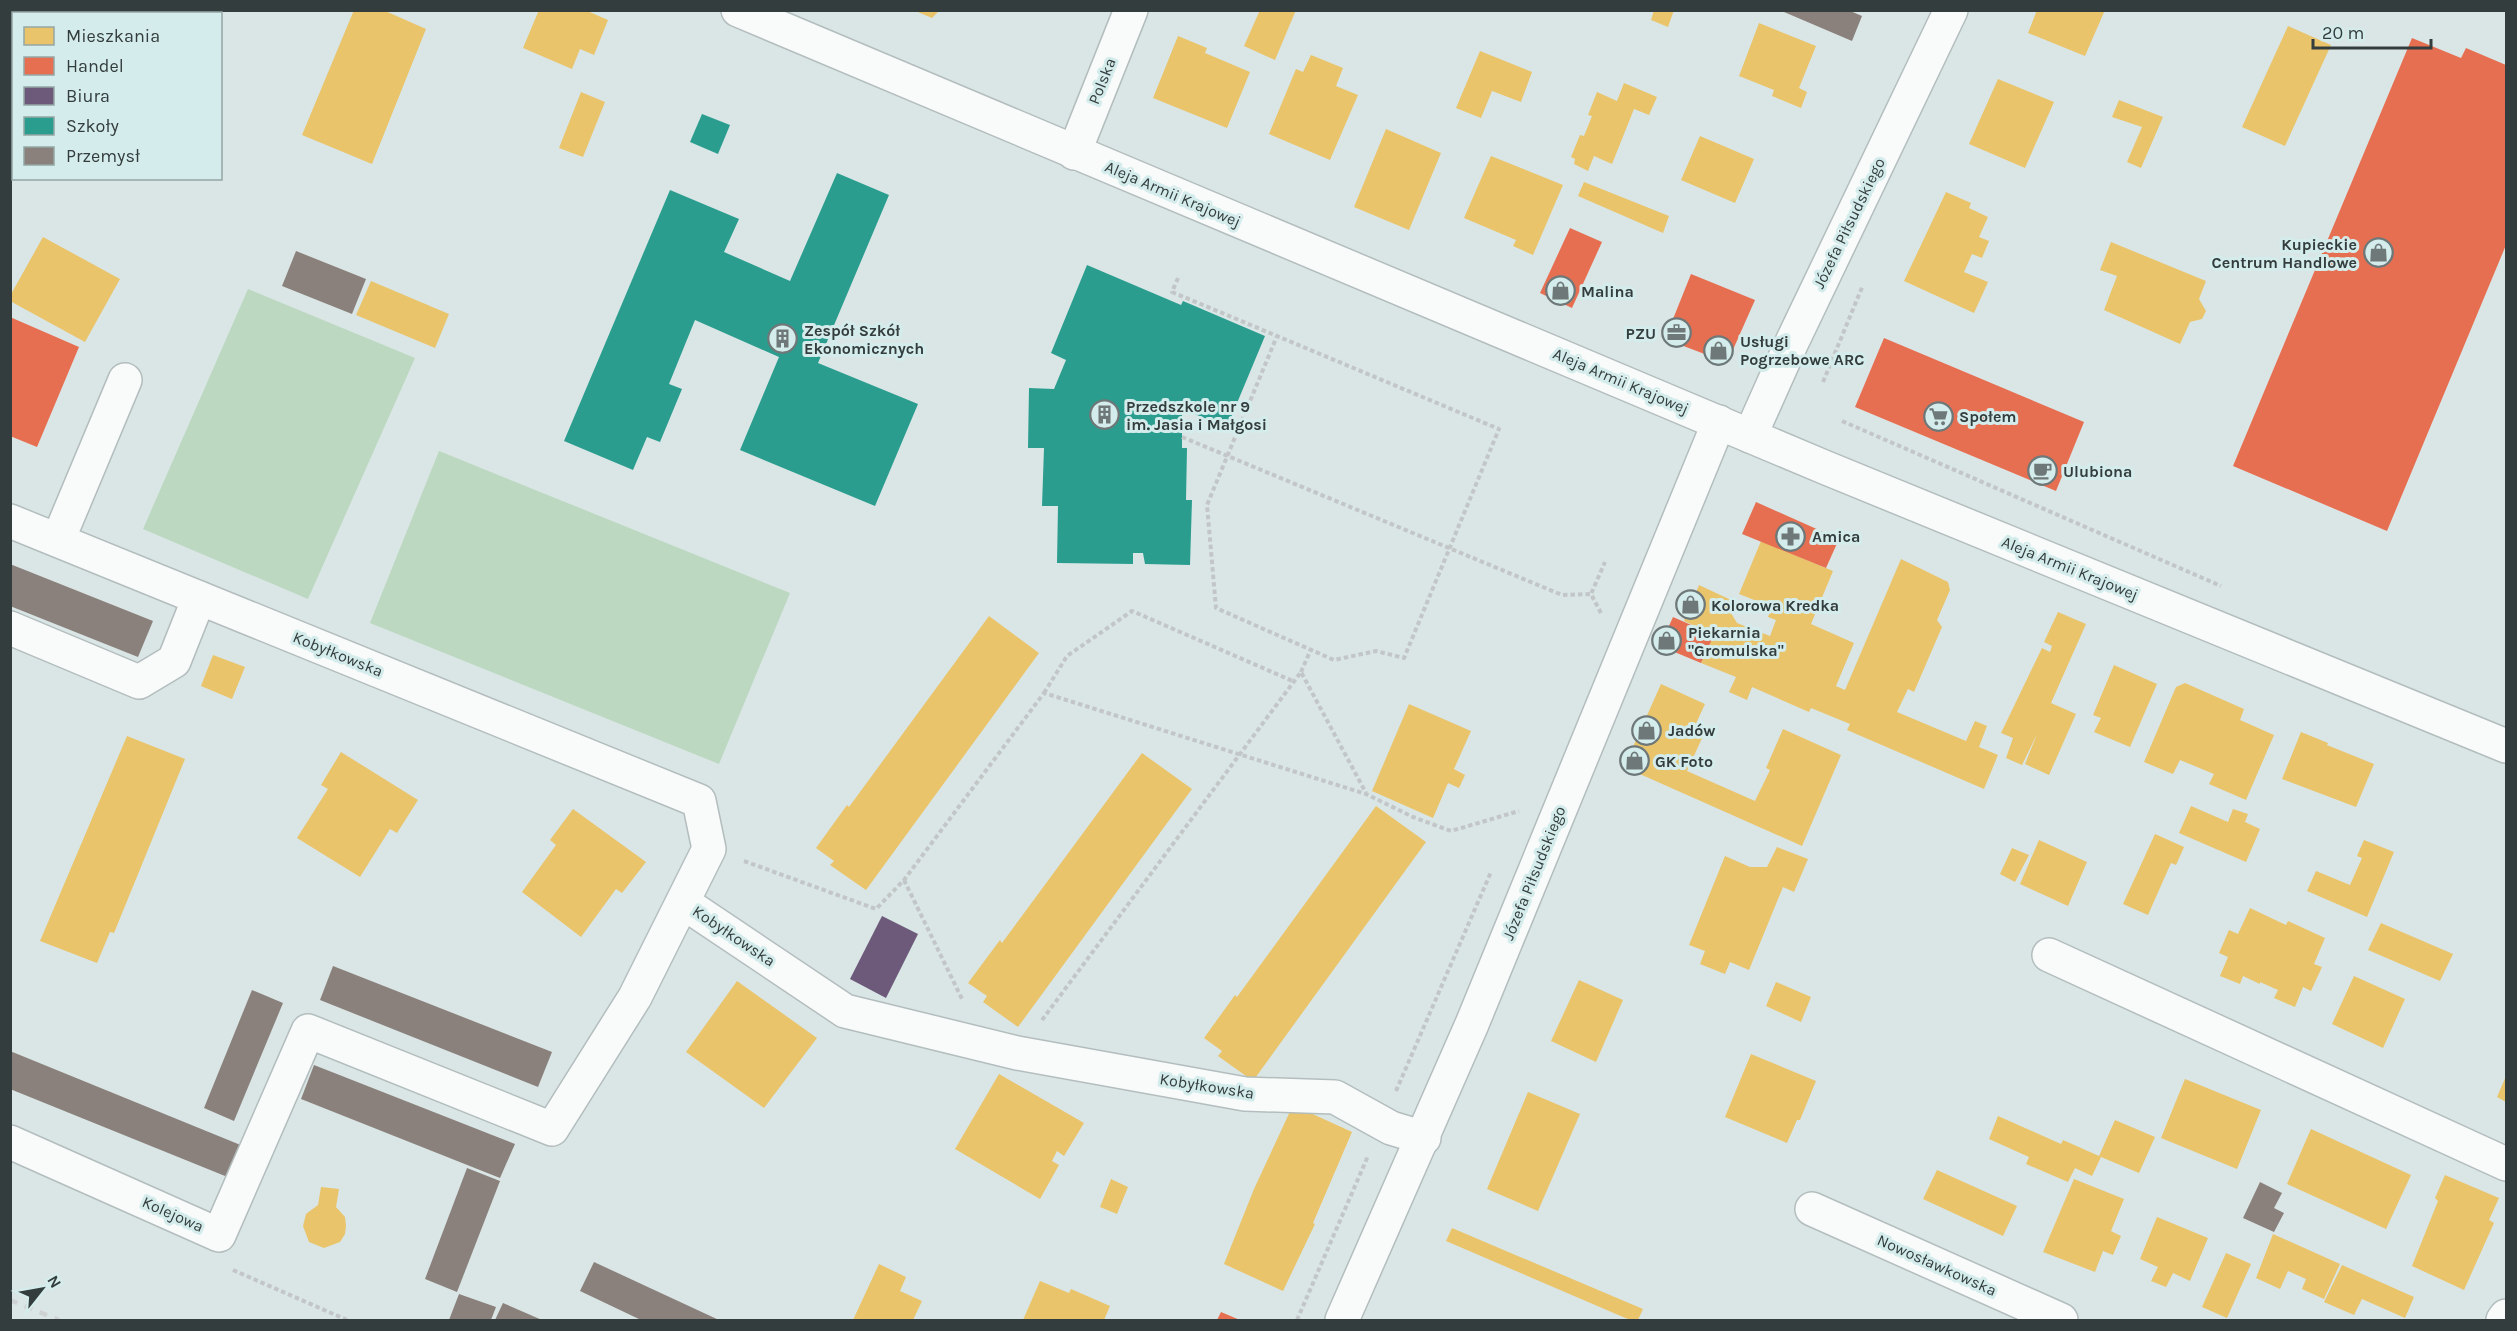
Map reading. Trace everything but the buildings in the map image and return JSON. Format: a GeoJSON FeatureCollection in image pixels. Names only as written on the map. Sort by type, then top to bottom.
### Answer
{"type":"FeatureCollection","features":[{"type":"Feature","properties":{"kind":"street","name":"Aleja Armii Krajowej"},"geometry":{"type":"LineString","coordinates":[[738,10],[1750,436],[2506,746]]}},
{"type":"Feature","properties":{"kind":"street","name":"Polska"},"geometry":{"type":"LineString","coordinates":[[1074,153],[1131,10]]}},
{"type":"Feature","properties":{"kind":"street","name":"Józefa Piłsudskiego"},"geometry":{"type":"LineString","coordinates":[[1750,436],[1792,342],[1951,10]]}},
{"type":"Feature","properties":{"kind":"street"},"geometry":{"type":"LineString","coordinates":[[58,540],[125,380]]}},
{"type":"Feature","properties":{"kind":"street","name":"Józefa Piłsudskiego"},"geometry":{"type":"LineString","coordinates":[[1342,1320],[1424,1138],[1719,422]]}},
{"type":"Feature","properties":{"kind":"street","name":"Kobyłkowska"},"geometry":{"type":"LineString","coordinates":[[10,521],[699,801],[709,849],[684,903],[845,1011],[1017,1053],[1245,1094],[1335,1097],[1382,1123],[1424,1138]]}},
{"type":"Feature","properties":{"kind":"street"},"geometry":{"type":"LineString","coordinates":[[10,628],[139,682],[174,660],[200,598]]}},
{"type":"Feature","properties":{"kind":"street"},"geometry":{"type":"LineString","coordinates":[[219,1235],[308,1031],[552,1129],[634,997],[684,903]]}},
{"type":"Feature","properties":{"kind":"street"},"geometry":{"type":"LineString","coordinates":[[2049,955],[2506,1164]]}},
{"type":"Feature","properties":{"kind":"street","name":"Kolejowa"},"geometry":{"type":"LineString","coordinates":[[10,1142],[219,1235]]}},
{"type":"Feature","properties":{"kind":"street","name":"Nowosławkowska"},"geometry":{"type":"LineString","coordinates":[[1812,1209],[2061,1320]]}},
{"type":"Feature","properties":{"kind":"street"},"geometry":{"type":"LineString","coordinates":[[2504,1320],[2506,1316]]}},
{"type":"Feature","properties":{"kind":"path"},"geometry":{"type":"LineString","coordinates":[[1178,278],[1172,292],[1499,429],[1404,658],[1376,651],[1334,660],[1216,608],[1207,505],[1277,336]]}},
{"type":"Feature","properties":{"kind":"path"},"geometry":{"type":"LineString","coordinates":[[1842,421],[2229,589]]}},
{"type":"Feature","properties":{"kind":"path"},"geometry":{"type":"LineString","coordinates":[[1182,437],[1562,595],[1591,594]]}},
{"type":"Feature","properties":{"kind":"path"},"geometry":{"type":"LineString","coordinates":[[1601,615],[1591,594],[1605,562]]}},
{"type":"Feature","properties":{"kind":"path"},"geometry":{"type":"LineString","coordinates":[[709,849],[876,909],[904,880],[1044,693],[1066,656],[1132,611],[1295,682]]}},
{"type":"Feature","properties":{"kind":"path"},"geometry":{"type":"LineString","coordinates":[[1017,1053],[1238,755],[1295,682],[1311,650]]}},
{"type":"Feature","properties":{"kind":"path"},"geometry":{"type":"LineString","coordinates":[[1301,672],[1366,794]]}},
{"type":"Feature","properties":{"kind":"path"},"geometry":{"type":"LineString","coordinates":[[1044,693],[1366,794],[1413,817],[1451,831],[1519,811]]}},
{"type":"Feature","properties":{"kind":"path"},"geometry":{"type":"LineString","coordinates":[[1514,822],[1523,800]]}},
{"type":"Feature","properties":{"kind":"path"},"geometry":{"type":"LineString","coordinates":[[1297,1320],[1494,865]]}},
{"type":"Feature","properties":{"kind":"path"},"geometry":{"type":"LineString","coordinates":[[904,880],[985,1046]]}},
{"type":"Feature","properties":{"kind":"path","name":"Kolejowa"},"geometry":{"type":"LineString","coordinates":[[219,1235],[232,1269],[347,1320]]}},
{"type":"Feature","properties":{"kind":"green space"},"geometry":{"type":"Polygon","coordinates":[[[248,289],[415,358],[308,599],[143,529],[248,289]]]}},
{"type":"Feature","properties":{"kind":"green space"},"geometry":{"type":"Polygon","coordinates":[[[439,451],[790,593],[719,764],[370,623],[439,451]]]}},
{"type":"Feature","properties":{"kind":"railway"},"geometry":{"type":"LineString","coordinates":[[10,1300],[59,1320]]}},
{"type":"Feature","properties":{"kind":"place","name":"Kupieckie Centrum Handlowe"},"geometry":{"type":"Point","coordinates":[2378,253]}},
{"type":"Feature","properties":{"kind":"place","name":"Malina"},"geometry":{"type":"Point","coordinates":[1560,291]}},
{"type":"Feature","properties":{"kind":"place","name":"PZU"},"geometry":{"type":"Point","coordinates":[1677,333]}},
{"type":"Feature","properties":{"kind":"place","name":"Zespół Szkół Ekonomicznych"},"geometry":{"type":"Point","coordinates":[783,339]}},
{"type":"Feature","properties":{"kind":"place","name":"Usługi Pogrzebowe ARC"},"geometry":{"type":"Point","coordinates":[1719,350]}},
{"type":"Feature","properties":{"kind":"place","name":"Przedszkole nr 9 im. Jasia i Małgosi"},"geometry":{"type":"Point","coordinates":[1105,415]}},
{"type":"Feature","properties":{"kind":"place","name":"Społem"},"geometry":{"type":"Point","coordinates":[1938,416]}},
{"type":"Feature","properties":{"kind":"place","name":"Ulubiona"},"geometry":{"type":"Point","coordinates":[2042,471]}},
{"type":"Feature","properties":{"kind":"place","name":"Amica"},"geometry":{"type":"Point","coordinates":[1791,536]}},
{"type":"Feature","properties":{"kind":"place","name":"Kolorowa Kredka"},"geometry":{"type":"Point","coordinates":[1690,605]}},
{"type":"Feature","properties":{"kind":"place","name":"Piekarnia \"Gromulska\""},"geometry":{"type":"Point","coordinates":[1667,641]}},
{"type":"Feature","properties":{"kind":"place","name":"Jadów"},"geometry":{"type":"Point","coordinates":[1647,730]}},
{"type":"Feature","properties":{"kind":"place","name":"GK Foto"},"geometry":{"type":"Point","coordinates":[1634,761]}}]}
